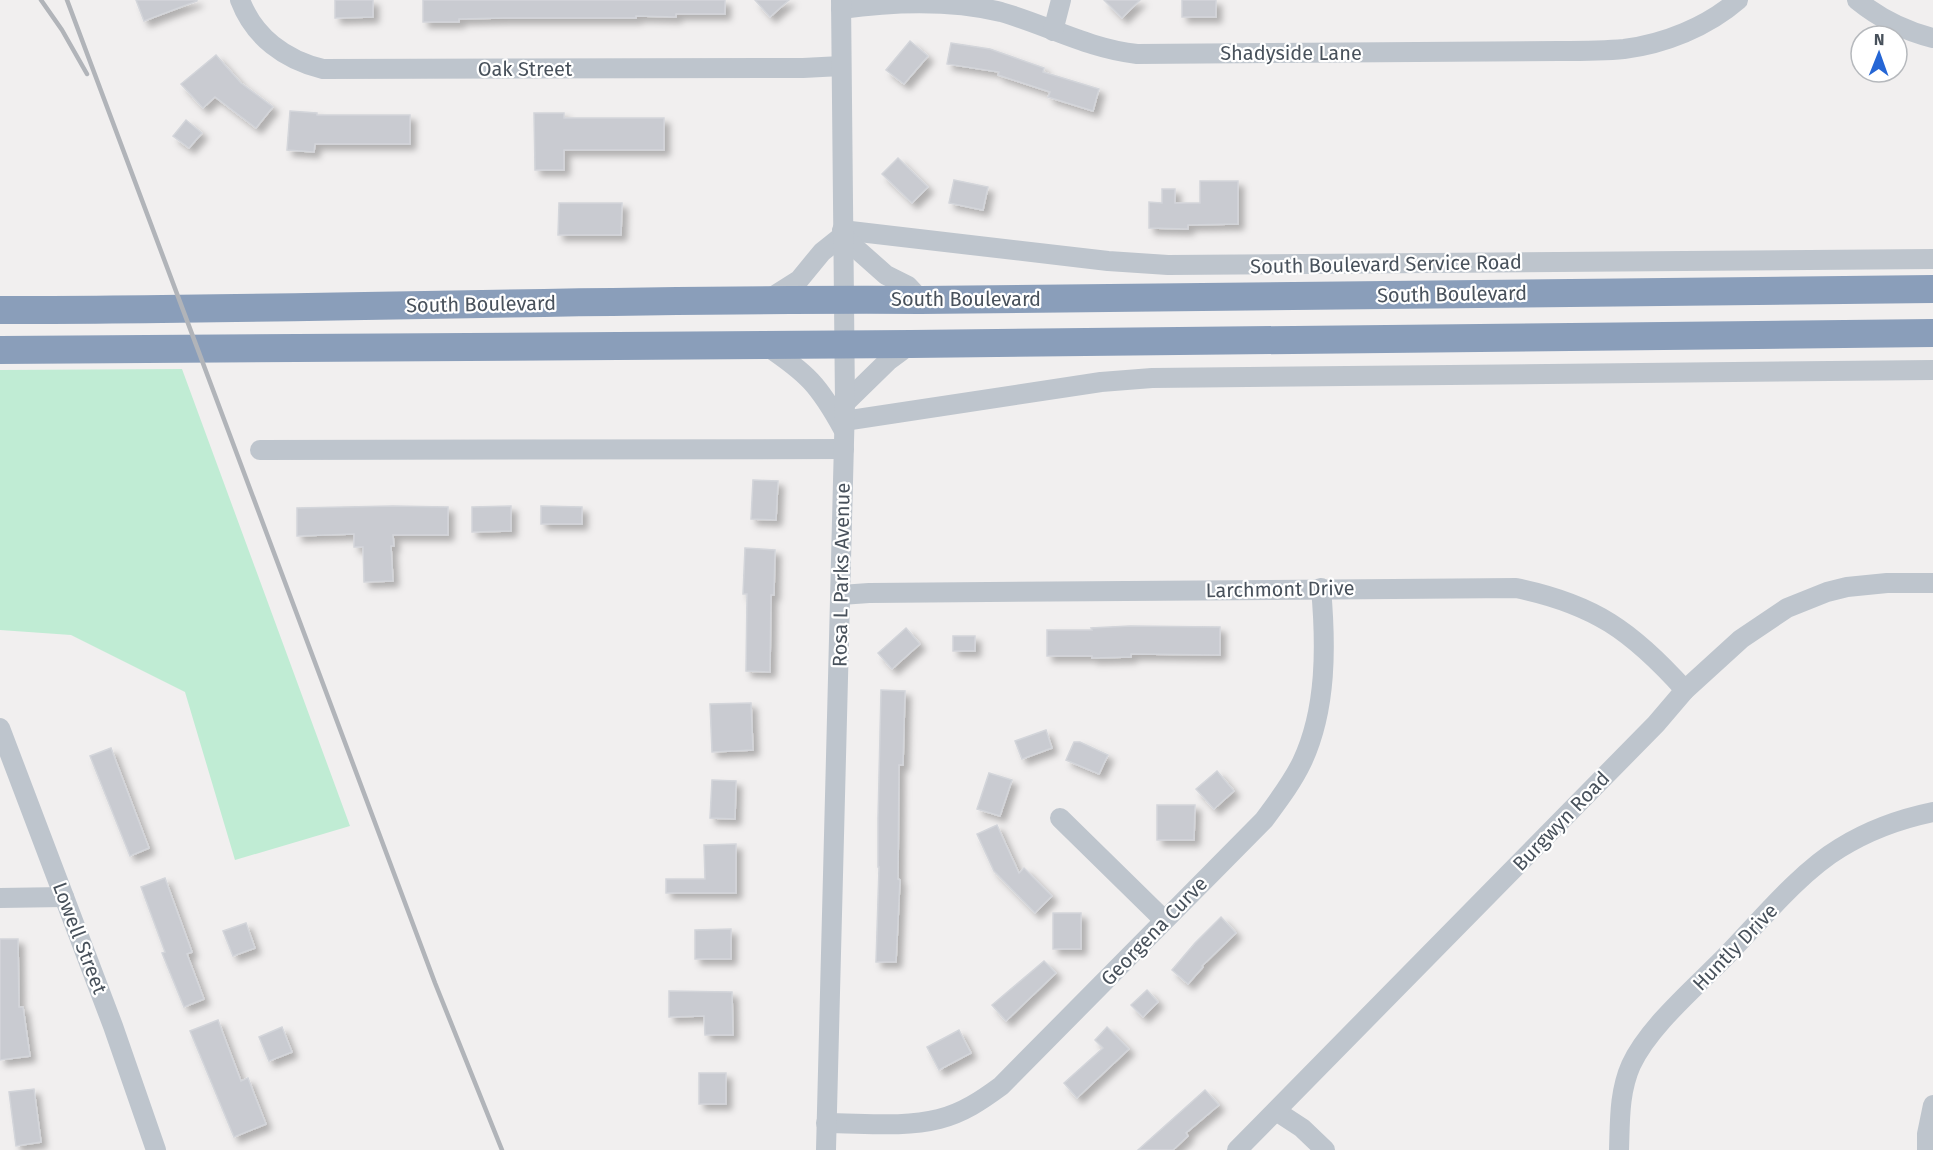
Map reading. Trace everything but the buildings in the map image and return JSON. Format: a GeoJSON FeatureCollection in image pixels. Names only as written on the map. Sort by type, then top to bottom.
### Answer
{"type":"FeatureCollection","features":[{"type":"Feature","properties":{"kind":"highway","name":"South Boulevard"},"geometry":{"type":"LineString","coordinates":[[0,310],[769,299],[921,300],[1933,289]]}},
{"type":"Feature","properties":{"kind":"highway"},"geometry":{"type":"LineString","coordinates":[[0,350],[911,344],[1933,333]]}},
{"type":"Feature","properties":{"kind":"street","name":"Oak Street"},"geometry":{"type":"LineString","coordinates":[[240,0],[249,20],[275,48],[289,57],[323,69],[841,66]]}},
{"type":"Feature","properties":{"kind":"street"},"geometry":{"type":"LineString","coordinates":[[1053,31],[1061,0]]}},
{"type":"Feature","properties":{"kind":"street","name":"Shadyside Lane"},"geometry":{"type":"LineString","coordinates":[[841,5],[936,3],[963,5],[998,11],[1088,44],[1118,52],[1137,54],[1623,49],[1648,44],[1690,30],[1738,0]]}},
{"type":"Feature","properties":{"kind":"street"},"geometry":{"type":"LineString","coordinates":[[1857,0],[1893,24],[1933,38]]}},
{"type":"Feature","properties":{"kind":"street","name":"Rosa L Parks Avenue"},"geometry":{"type":"LineString","coordinates":[[826,1150],[844,426],[841,5]]}},
{"type":"Feature","properties":{"kind":"street"},"geometry":{"type":"LineString","coordinates":[[769,299],[799,280],[822,252],[842,233],[886,275],[908,286],[921,300]]}},
{"type":"Feature","properties":{"kind":"street","name":"South Boulevard Service Road"},"geometry":{"type":"LineString","coordinates":[[842,233],[1096,260],[1168,265],[1933,259]]}},
{"type":"Feature","properties":{"kind":"street"},"geometry":{"type":"LineString","coordinates":[[844,426],[888,361],[911,344]]}},
{"type":"Feature","properties":{"kind":"street"},"geometry":{"type":"LineString","coordinates":[[765,345],[798,367],[815,383],[844,426]]}},
{"type":"Feature","properties":{"kind":"street"},"geometry":{"type":"LineString","coordinates":[[260,450],[844,426],[1101,382],[1152,378],[1933,370]]}},
{"type":"Feature","properties":{"kind":"street","name":"Burgwyn Road"},"geometry":{"type":"LineString","coordinates":[[1237,1150],[1656,724],[1685,690],[1741,639],[1767,619],[1805,600],[1847,587],[1887,583],[1933,583]]}},
{"type":"Feature","properties":{"kind":"street","name":"Larchmont Drive"},"geometry":{"type":"LineString","coordinates":[[841,595],[869,592],[1499,587],[1550,595],[1586,609],[1623,630],[1666,669],[1685,690]]}},
{"type":"Feature","properties":{"kind":"street","name":"Georgena Curve"},"geometry":{"type":"LineString","coordinates":[[826,1123],[907,1124],[926,1122],[940,1119],[979,1102],[1001,1086],[1264,820],[1303,760],[1314,728],[1321,693],[1324,617],[1321,588]]}},
{"type":"Feature","properties":{"kind":"street","name":"Lowell Street"},"geometry":{"type":"LineString","coordinates":[[0,728],[113,1026],[156,1150]]}},
{"type":"Feature","properties":{"kind":"street","name":"Huntly Drive"},"geometry":{"type":"LineString","coordinates":[[1619,1150],[1620,1103],[1630,1068],[1636,1054],[1670,1014],[1789,891],[1825,858],[1856,838],[1881,827],[1913,816],[1933,813]]}},
{"type":"Feature","properties":{"kind":"street"},"geometry":{"type":"LineString","coordinates":[[1060,818],[1164,920]]}},
{"type":"Feature","properties":{"kind":"street"},"geometry":{"type":"LineString","coordinates":[[0,898],[64,897]]}},
{"type":"Feature","properties":{"kind":"street"},"geometry":{"type":"LineString","coordinates":[[1927,1150],[1927,1134],[1933,1105]]}},
{"type":"Feature","properties":{"kind":"street"},"geometry":{"type":"LineString","coordinates":[[1276,1111],[1302,1128],[1325,1150]]}},
{"type":"Feature","properties":{"kind":"green space"},"geometry":{"type":"Polygon","coordinates":[[[182,369],[350,826],[235,860],[185,692],[71,635],[0,630],[0,370],[182,369]]]}},
{"type":"Feature","properties":{"kind":"railway"},"geometry":{"type":"LineString","coordinates":[[41,0],[62,30],[87,74]]}},
{"type":"Feature","properties":{"kind":"railway"},"geometry":{"type":"LineString","coordinates":[[67,0],[435,983],[502,1150]]}}]}
